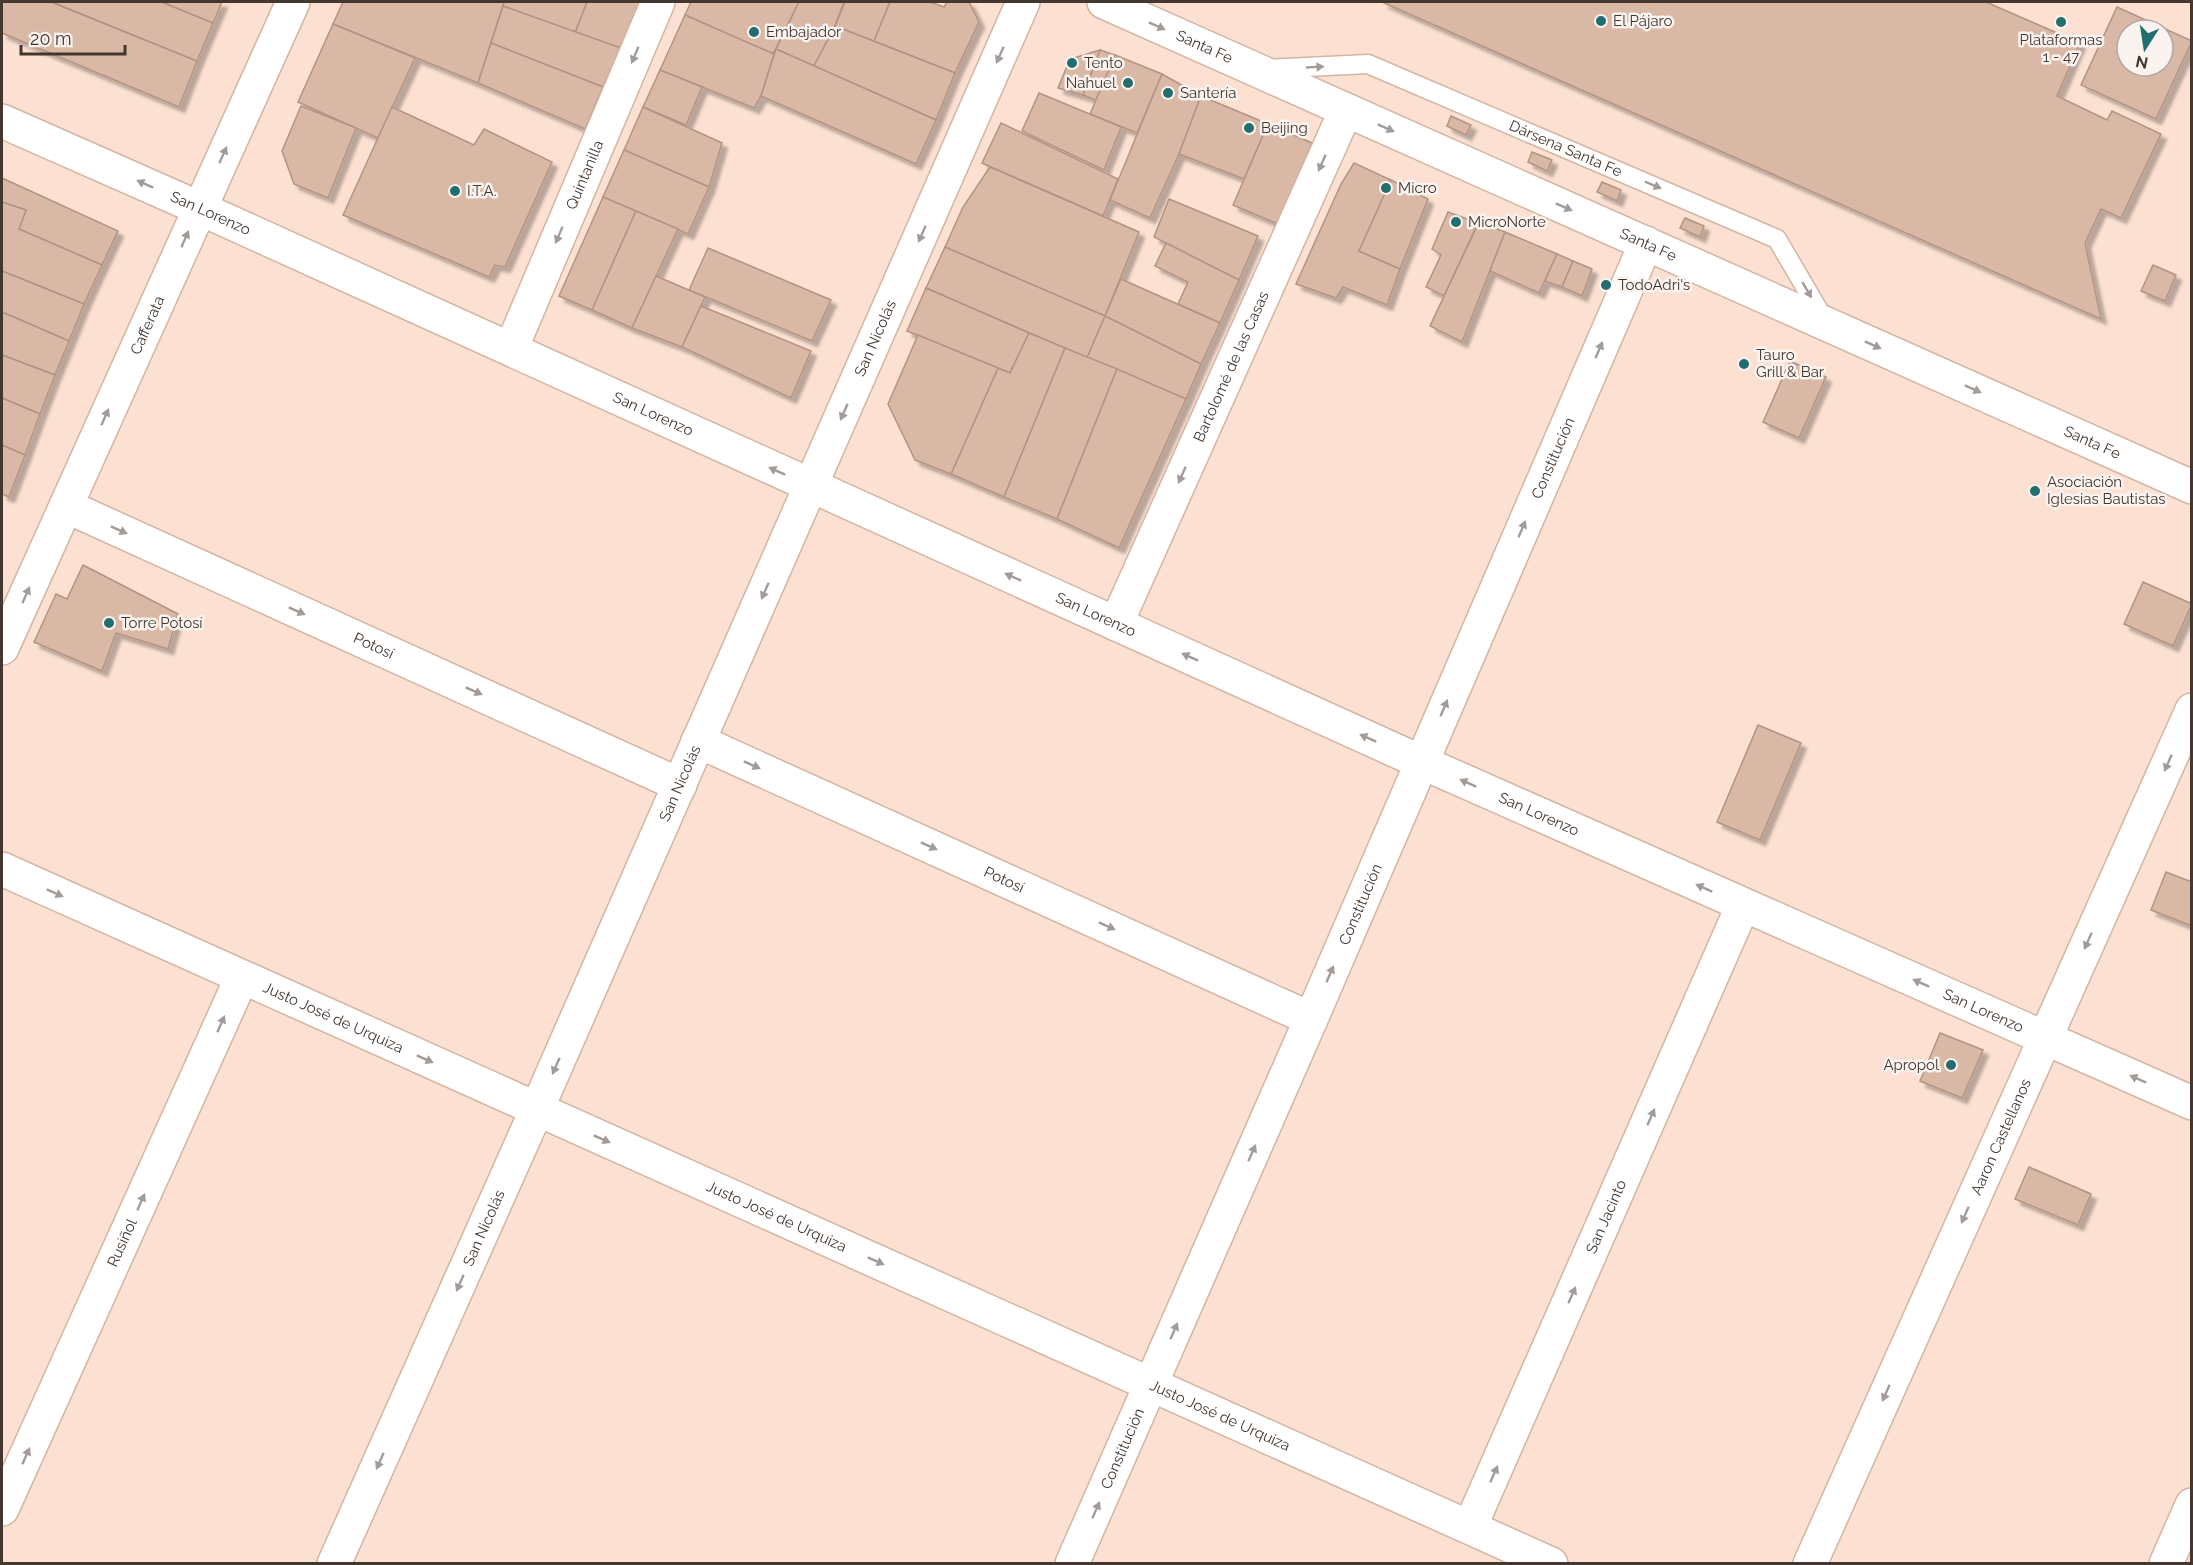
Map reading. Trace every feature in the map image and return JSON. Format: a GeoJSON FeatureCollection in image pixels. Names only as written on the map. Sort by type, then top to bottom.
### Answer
{"type":"FeatureCollection","features":[{"type":"Feature","properties":{"kind":"street","name":"Cafferata"},"geometry":{"type":"LineString","coordinates":[[2,648],[293,2]]}},
{"type":"Feature","properties":{"kind":"street","name":"Quintanilla"},"geometry":{"type":"LineString","coordinates":[[511,349],[658,2]]}},
{"type":"Feature","properties":{"kind":"street","name":"San Nicolás"},"geometry":{"type":"LineString","coordinates":[[334,1563],[537,1109],[1023,2]]}},
{"type":"Feature","properties":{"kind":"street","name":"Santa Fe"},"geometry":{"type":"LineString","coordinates":[[1104,2],[2192,487]]}},
{"type":"Feature","properties":{"kind":"street","name":"Bartolomé de las Casas"},"geometry":{"type":"LineString","coordinates":[[1116,624],[1346,110]]}},
{"type":"Feature","properties":{"kind":"street","name":"San Lorenzo"},"geometry":{"type":"LineString","coordinates":[[2,121],[199,208],[1421,762],[2192,1102]]}},
{"type":"Feature","properties":{"kind":"street","name":"Constitución"},"geometry":{"type":"LineString","coordinates":[[1072,1563],[1311,1019],[1646,243]]}},
{"type":"Feature","properties":{"kind":"street","name":"Potosí"},"geometry":{"type":"LineString","coordinates":[[66,506],[680,785]]}},
{"type":"Feature","properties":{"kind":"street","name":"Aaron Castellanos"},"geometry":{"type":"LineString","coordinates":[[1810,1563],[2192,710]]}},
{"type":"Feature","properties":{"kind":"street","name":"Potosí"},"geometry":{"type":"LineString","coordinates":[[698,741],[1311,1019]]}},
{"type":"Feature","properties":{"kind":"street","name":"Justo José de Urquiza"},"geometry":{"type":"LineString","coordinates":[[2,869],[1551,1563]]}},
{"type":"Feature","properties":{"kind":"street","name":"San Jacinto"},"geometry":{"type":"LineString","coordinates":[[1470,1527],[1743,905]]}},
{"type":"Feature","properties":{"kind":"street","name":"Rusiñol"},"geometry":{"type":"LineString","coordinates":[[2,1509],[242,977]]}},
{"type":"Feature","properties":{"kind":"street"},"geometry":{"type":"LineString","coordinates":[[2166,1563],[2192,1505]]}},
{"type":"Feature","properties":{"kind":"lane","name":"Dársena Santa Fe"},"geometry":{"type":"LineString","coordinates":[[1256,69],[1368,64],[1777,239],[1827,324]]}},
{"type":"Feature","properties":{"kind":"building"},"geometry":{"type":"Polygon","coordinates":[[[2,2],[51,2],[197,61],[179,107],[2,33],[2,2]]]}},
{"type":"Feature","properties":{"kind":"building"},"geometry":{"type":"Polygon","coordinates":[[[52,2],[162,2],[213,23],[197,61],[52,2]]]}},
{"type":"Feature","properties":{"kind":"building"},"geometry":{"type":"Polygon","coordinates":[[[162,2],[222,2],[213,23],[162,2]]]}},
{"type":"Feature","properties":{"kind":"building"},"geometry":{"type":"Polygon","coordinates":[[[343,2],[504,2],[478,83],[333,24],[343,2]]]}},
{"type":"Feature","properties":{"kind":"building"},"geometry":{"type":"Polygon","coordinates":[[[504,2],[587,2],[575,33],[503,6],[504,2]]]}},
{"type":"Feature","properties":{"kind":"building"},"geometry":{"type":"Polygon","coordinates":[[[587,2],[642,2],[621,48],[575,33],[587,2]]]}},
{"type":"Feature","properties":{"kind":"building","name":"Embajador"},"geometry":{"type":"Polygon","coordinates":[[[691,2],[799,2],[773,54],[685,15],[691,2]]]}},
{"type":"Feature","properties":{"kind":"building"},"geometry":{"type":"Polygon","coordinates":[[[799,2],[844,2],[835,26],[814,66],[776,49],[799,2]]]}},
{"type":"Feature","properties":{"kind":"building"},"geometry":{"type":"Polygon","coordinates":[[[845,2],[890,2],[874,41],[835,26],[845,2]]]}},
{"type":"Feature","properties":{"kind":"building"},"geometry":{"type":"Polygon","coordinates":[[[890,2],[930,2],[944,7],[947,2],[969,2],[979,22],[955,73],[874,41],[890,2]]]}},
{"type":"Feature","properties":{"kind":"building"},"geometry":{"type":"Polygon","coordinates":[[[1382,2],[1986,2],[2080,43],[2057,96],[2107,120],[2112,111],[2161,134],[2121,218],[2101,209],[2085,243],[2101,319],[1382,2]]]}},
{"type":"Feature","properties":{"kind":"building"},"geometry":{"type":"Polygon","coordinates":[[[503,6],[621,48],[603,87],[491,43],[503,6]]]}},
{"type":"Feature","properties":{"kind":"building"},"geometry":{"type":"Polygon","coordinates":[[[2117,7],[2141,18],[2115,18],[2115,78],[2175,78],[2156,119],[2081,85],[2117,7]]]}},
{"type":"Feature","properties":{"kind":"building"},"geometry":{"type":"Polygon","coordinates":[[[685,15],[774,54],[761,96],[754,108],[660,70],[685,15]]]}},
{"type":"Feature","properties":{"kind":"building"},"geometry":{"type":"Polygon","coordinates":[[[333,24],[415,58],[378,138],[298,102],[333,24]]]}},
{"type":"Feature","properties":{"kind":"building"},"geometry":{"type":"Polygon","coordinates":[[[835,26],[955,73],[936,120],[814,66],[835,26]]]}},
{"type":"Feature","properties":{"kind":"building"},"geometry":{"type":"Polygon","coordinates":[[[2175,33],[2192,41],[2175,78],[2175,33]]]}},
{"type":"Feature","properties":{"kind":"building"},"geometry":{"type":"Polygon","coordinates":[[[491,43],[603,87],[585,129],[478,83],[491,43]]]}},
{"type":"Feature","properties":{"kind":"building"},"geometry":{"type":"Polygon","coordinates":[[[776,49],[936,120],[916,164],[761,96],[776,49]]]}},
{"type":"Feature","properties":{"kind":"building"},"geometry":{"type":"Polygon","coordinates":[[[1100,50],[1115,55],[1096,100],[1083,95],[1100,50]]]}},
{"type":"Feature","properties":{"kind":"building"},"geometry":{"type":"Polygon","coordinates":[[[1100,50],[1083,95],[1058,88],[1070,59],[1100,50]]]}},
{"type":"Feature","properties":{"kind":"building"},"geometry":{"type":"Polygon","coordinates":[[[1115,55],[1162,74],[1137,133],[1090,114],[1115,55]]]}},
{"type":"Feature","properties":{"kind":"building"},"geometry":{"type":"Polygon","coordinates":[[[660,70],[702,87],[686,125],[643,107],[660,70]]]}},
{"type":"Feature","properties":{"kind":"building"},"geometry":{"type":"Polygon","coordinates":[[[1162,74],[1201,96],[1179,154],[1150,218],[1110,200],[1162,74]]]}},
{"type":"Feature","properties":{"kind":"building"},"geometry":{"type":"Polygon","coordinates":[[[1039,93],[1121,127],[1104,170],[1022,131],[1039,93]]]}},
{"type":"Feature","properties":{"kind":"building"},"geometry":{"type":"Polygon","coordinates":[[[1201,96],[1268,124],[1244,179],[1179,154],[1201,96]]]}},
{"type":"Feature","properties":{"kind":"building"},"geometry":{"type":"Polygon","coordinates":[[[301,106],[356,128],[328,198],[294,184],[282,151],[301,106]]]}},
{"type":"Feature","properties":{"kind":"building","name":"I.T.A."},"geometry":{"type":"Polygon","coordinates":[[[392,107],[474,145],[484,129],[552,162],[505,267],[495,265],[489,277],[343,215],[392,107]]]}},
{"type":"Feature","properties":{"kind":"building"},"geometry":{"type":"Polygon","coordinates":[[[643,107],[722,143],[709,187],[624,150],[643,107]]]}},
{"type":"Feature","properties":{"kind":"building"},"geometry":{"type":"Polygon","coordinates":[[[1451,116],[1471,125],[1466,135],[1447,126],[1451,116]]]}},
{"type":"Feature","properties":{"kind":"building"},"geometry":{"type":"Polygon","coordinates":[[[1001,123],[1118,179],[1103,216],[982,163],[1001,123]]]}},
{"type":"Feature","properties":{"kind":"building"},"geometry":{"type":"Polygon","coordinates":[[[1268,124],[1312,143],[1278,224],[1233,205],[1268,124]]]}},
{"type":"Feature","properties":{"kind":"building"},"geometry":{"type":"Polygon","coordinates":[[[624,150],[709,187],[688,234],[603,197],[624,150]]]}},
{"type":"Feature","properties":{"kind":"building"},"geometry":{"type":"Polygon","coordinates":[[[1532,152],[1552,160],[1547,171],[1528,162],[1532,152]]]}},
{"type":"Feature","properties":{"kind":"building"},"geometry":{"type":"Polygon","coordinates":[[[1354,163],[1391,180],[1359,251],[1400,269],[1387,305],[1343,287],[1336,298],[1296,284],[1341,184],[1354,163]]]}},
{"type":"Feature","properties":{"kind":"building"},"geometry":{"type":"Polygon","coordinates":[[[990,167],[1139,232],[1105,316],[945,247],[963,207],[990,167]]]}},
{"type":"Feature","properties":{"kind":"building"},"geometry":{"type":"Polygon","coordinates":[[[2,178],[118,231],[102,265],[19,229],[26,210],[2,202],[2,178]]]}},
{"type":"Feature","properties":{"kind":"building"},"geometry":{"type":"Polygon","coordinates":[[[1391,180],[1428,199],[1400,269],[1359,251],[1391,180]]]}},
{"type":"Feature","properties":{"kind":"building"},"geometry":{"type":"Polygon","coordinates":[[[1602,182],[1621,190],[1617,201],[1597,192],[1602,182]]]}},
{"type":"Feature","properties":{"kind":"building"},"geometry":{"type":"Polygon","coordinates":[[[603,197],[636,211],[592,310],[559,296],[603,197]]]}},
{"type":"Feature","properties":{"kind":"building"},"geometry":{"type":"Polygon","coordinates":[[[1169,199],[1258,236],[1239,280],[1154,237],[1169,199]]]}},
{"type":"Feature","properties":{"kind":"building"},"geometry":{"type":"Polygon","coordinates":[[[2,202],[26,210],[19,229],[102,265],[84,304],[2,271],[2,202]]]}},
{"type":"Feature","properties":{"kind":"building"},"geometry":{"type":"Polygon","coordinates":[[[636,211],[678,229],[632,328],[592,310],[636,211]]]}},
{"type":"Feature","properties":{"kind":"building"},"geometry":{"type":"Polygon","coordinates":[[[1448,212],[1478,223],[1444,296],[1426,287],[1441,255],[1432,249],[1448,212]]]}},
{"type":"Feature","properties":{"kind":"building"},"geometry":{"type":"Polygon","coordinates":[[[1685,218],[1704,226],[1700,237],[1680,228],[1685,218]]]}},
{"type":"Feature","properties":{"kind":"building"},"geometry":{"type":"Polygon","coordinates":[[[1479,222],[1505,232],[1462,342],[1430,326],[1479,222]]]}},
{"type":"Feature","properties":{"kind":"building"},"geometry":{"type":"Polygon","coordinates":[[[1505,232],[1557,254],[1539,293],[1490,271],[1505,232]]]}},
{"type":"Feature","properties":{"kind":"building"},"geometry":{"type":"Polygon","coordinates":[[[1166,243],[1239,280],[1220,323],[1178,304],[1188,282],[1155,266],[1166,243]]]}},
{"type":"Feature","properties":{"kind":"building"},"geometry":{"type":"Polygon","coordinates":[[[945,247],[1105,316],[1087,358],[926,288],[945,247]]]}},
{"type":"Feature","properties":{"kind":"building"},"geometry":{"type":"Polygon","coordinates":[[[708,248],[831,300],[812,341],[689,290],[708,248]]]}},
{"type":"Feature","properties":{"kind":"building"},"geometry":{"type":"Polygon","coordinates":[[[1557,254],[1573,261],[1562,287],[1545,281],[1557,254]]]}},
{"type":"Feature","properties":{"kind":"building"},"geometry":{"type":"Polygon","coordinates":[[[1573,261],[1592,269],[1582,296],[1562,287],[1573,261]]]}},
{"type":"Feature","properties":{"kind":"building"},"geometry":{"type":"Polygon","coordinates":[[[2153,265],[2176,275],[2165,301],[2141,291],[2153,265]]]}},
{"type":"Feature","properties":{"kind":"building"},"geometry":{"type":"Polygon","coordinates":[[[2,271],[84,304],[69,341],[2,312],[2,271]]]}},
{"type":"Feature","properties":{"kind":"building"},"geometry":{"type":"Polygon","coordinates":[[[656,276],[705,297],[682,347],[632,328],[656,276]]]}},
{"type":"Feature","properties":{"kind":"building"},"geometry":{"type":"Polygon","coordinates":[[[1121,279],[1220,323],[1201,364],[1105,316],[1121,279]]]}},
{"type":"Feature","properties":{"kind":"building"},"geometry":{"type":"Polygon","coordinates":[[[926,288],[1029,333],[1010,373],[907,331],[926,288]]]}},
{"type":"Feature","properties":{"kind":"building"},"geometry":{"type":"Polygon","coordinates":[[[701,306],[811,351],[791,398],[682,347],[701,306]]]}},
{"type":"Feature","properties":{"kind":"building"},"geometry":{"type":"Polygon","coordinates":[[[2,312],[69,341],[55,375],[2,355],[2,312]]]}},
{"type":"Feature","properties":{"kind":"building"},"geometry":{"type":"Polygon","coordinates":[[[1105,316],[1201,364],[1186,399],[1087,358],[1105,316]]]}},
{"type":"Feature","properties":{"kind":"building"},"geometry":{"type":"Polygon","coordinates":[[[1029,333],[1065,348],[1004,497],[951,474],[998,368],[1010,373],[1029,333]]]}},
{"type":"Feature","properties":{"kind":"building"},"geometry":{"type":"Polygon","coordinates":[[[918,335],[998,368],[951,474],[915,460],[888,404],[918,335]]]}},
{"type":"Feature","properties":{"kind":"building"},"geometry":{"type":"Polygon","coordinates":[[[1065,348],[1117,369],[1057,519],[1004,497],[1065,348]]]}},
{"type":"Feature","properties":{"kind":"building"},"geometry":{"type":"Polygon","coordinates":[[[2,355],[55,375],[40,414],[2,398],[2,355]]]}},
{"type":"Feature","properties":{"kind":"building"},"geometry":{"type":"Polygon","coordinates":[[[1790,361],[1826,377],[1799,438],[1763,422],[1790,361]]]}},
{"type":"Feature","properties":{"kind":"building"},"geometry":{"type":"Polygon","coordinates":[[[1117,369],[1186,399],[1119,548],[1057,519],[1117,369]]]}},
{"type":"Feature","properties":{"kind":"building"},"geometry":{"type":"Polygon","coordinates":[[[2,398],[40,414],[25,455],[2,445],[2,398]]]}},
{"type":"Feature","properties":{"kind":"building"},"geometry":{"type":"Polygon","coordinates":[[[2,445],[25,455],[9,497],[2,494],[2,445]]]}},
{"type":"Feature","properties":{"kind":"building","name":"Torre Potosí"},"geometry":{"type":"Polygon","coordinates":[[[83,565],[178,614],[168,649],[116,633],[102,671],[34,642],[56,594],[67,599],[83,565]]]}},
{"type":"Feature","properties":{"kind":"building"},"geometry":{"type":"Polygon","coordinates":[[[2143,582],[2192,604],[2173,646],[2124,624],[2143,582]]]}},
{"type":"Feature","properties":{"kind":"building"},"geometry":{"type":"Polygon","coordinates":[[[1758,725],[1801,743],[1760,840],[1717,822],[1758,725]]]}},
{"type":"Feature","properties":{"kind":"building"},"geometry":{"type":"Polygon","coordinates":[[[2166,872],[2192,882],[2192,926],[2151,910],[2166,872]]]}},
{"type":"Feature","properties":{"kind":"building","name":"Apropol"},"geometry":{"type":"Polygon","coordinates":[[[1940,1033],[1983,1050],[1962,1098],[1920,1081],[1940,1033]]]}},
{"type":"Feature","properties":{"kind":"building"},"geometry":{"type":"Polygon","coordinates":[[[2029,1167],[2091,1194],[2078,1225],[2015,1199],[2029,1167]]]}},
{"type":"Feature","properties":{"kind":"place","name":"El Pájaro"},"geometry":{"type":"Point","coordinates":[1601,21]}},
{"type":"Feature","properties":{"kind":"place","name":"Plataformas 1 - 47"},"geometry":{"type":"Point","coordinates":[2061,22]}},
{"type":"Feature","properties":{"kind":"place","name":"Embajador"},"geometry":{"type":"Point","coordinates":[754,32]}},
{"type":"Feature","properties":{"kind":"place","name":"Tento"},"geometry":{"type":"Point","coordinates":[1072,63]}},
{"type":"Feature","properties":{"kind":"place","name":"Nahuel"},"geometry":{"type":"Point","coordinates":[1128,83]}},
{"type":"Feature","properties":{"kind":"place","name":"Santería"},"geometry":{"type":"Point","coordinates":[1168,93]}},
{"type":"Feature","properties":{"kind":"place","name":"Beijing"},"geometry":{"type":"Point","coordinates":[1249,128]}},
{"type":"Feature","properties":{"kind":"place","name":"Micro"},"geometry":{"type":"Point","coordinates":[1386,188]}},
{"type":"Feature","properties":{"kind":"place","name":"I.T.A."},"geometry":{"type":"Point","coordinates":[455,191]}},
{"type":"Feature","properties":{"kind":"place","name":"MicroNorte"},"geometry":{"type":"Point","coordinates":[1456,222]}},
{"type":"Feature","properties":{"kind":"place","name":"TodoAdri's"},"geometry":{"type":"Point","coordinates":[1606,285]}},
{"type":"Feature","properties":{"kind":"place","name":"Tauro Grill & Bar"},"geometry":{"type":"Point","coordinates":[1744,364]}},
{"type":"Feature","properties":{"kind":"place","name":"Asociación Iglesias Bautistas"},"geometry":{"type":"Point","coordinates":[2035,491]}},
{"type":"Feature","properties":{"kind":"place","name":"Torre Potosí"},"geometry":{"type":"Point","coordinates":[109,623]}},
{"type":"Feature","properties":{"kind":"place","name":"Apropol"},"geometry":{"type":"Point","coordinates":[1951,1065]}}]}
